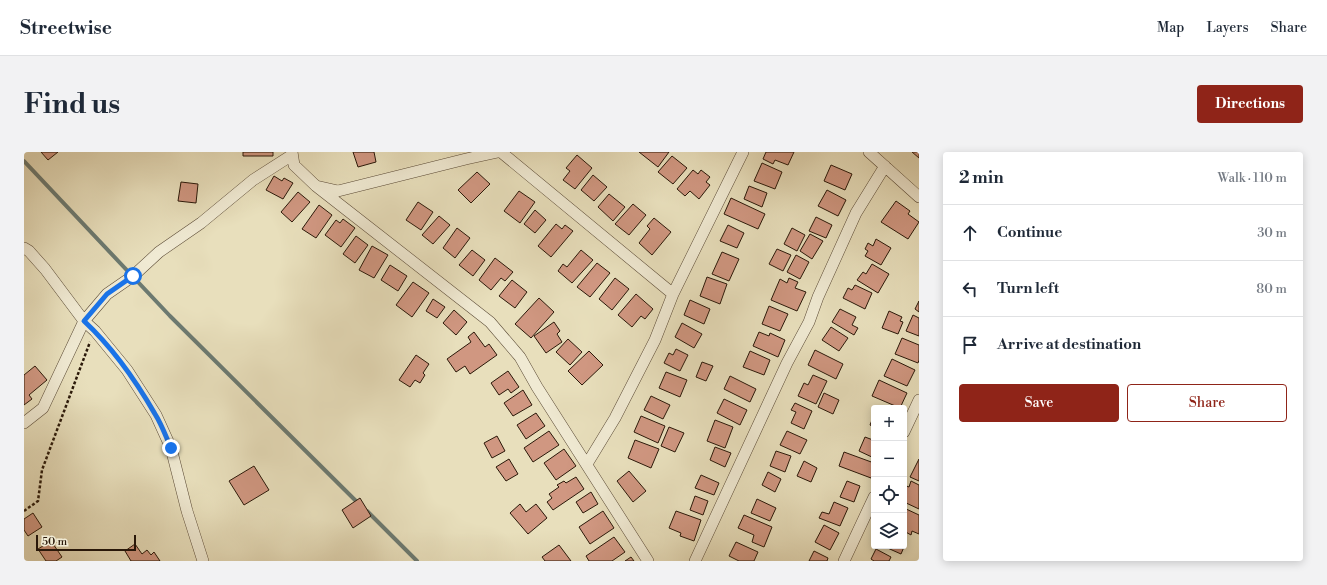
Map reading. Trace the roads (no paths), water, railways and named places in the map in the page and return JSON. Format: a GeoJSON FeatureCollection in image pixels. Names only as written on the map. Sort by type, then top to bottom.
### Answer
{"type":"FeatureCollection","features":[{"type":"Feature","properties":{"kind":"street"},"geometry":{"type":"LineString","coordinates":[[316,186],[338,191],[500,152],[673,294]]}},
{"type":"Feature","properties":{"kind":"street"},"geometry":{"type":"LineString","coordinates":[[587,464],[615,418],[655,340],[673,294],[743,152]]}},
{"type":"Feature","properties":{"kind":"street"},"geometry":{"type":"LineString","coordinates":[[869,152],[919,197]]}},
{"type":"Feature","properties":{"kind":"street"},"geometry":{"type":"LineString","coordinates":[[24,423],[43,408],[84,321],[107,294],[133,276],[159,252],[201,223],[253,180],[292,154],[294,165],[316,186],[490,322],[520,357],[537,387],[648,561]]}},
{"type":"Feature","properties":{"kind":"street"},"geometry":{"type":"LineString","coordinates":[[695,561],[787,362],[809,322],[818,297],[856,214],[885,166]]}},
{"type":"Feature","properties":{"kind":"street"},"geometry":{"type":"LineString","coordinates":[[24,248],[29,251],[45,269],[84,321],[95,331],[127,370],[156,414],[171,448],[187,511],[203,561]]}},
{"type":"Feature","properties":{"kind":"street"},"geometry":{"type":"LineString","coordinates":[[907,426],[919,400]]}},
{"type":"Feature","properties":{"kind":"street"},"geometry":{"type":"LineString","coordinates":[[844,561],[871,503]]}},
{"type":"Feature","properties":{"kind":"waterway"},"geometry":{"type":"LineString","coordinates":[[24,161],[170,316],[359,504]]}},
{"type":"Feature","properties":{"kind":"waterway"},"geometry":{"type":"LineString","coordinates":[[367,511],[417,561]]}}]}
